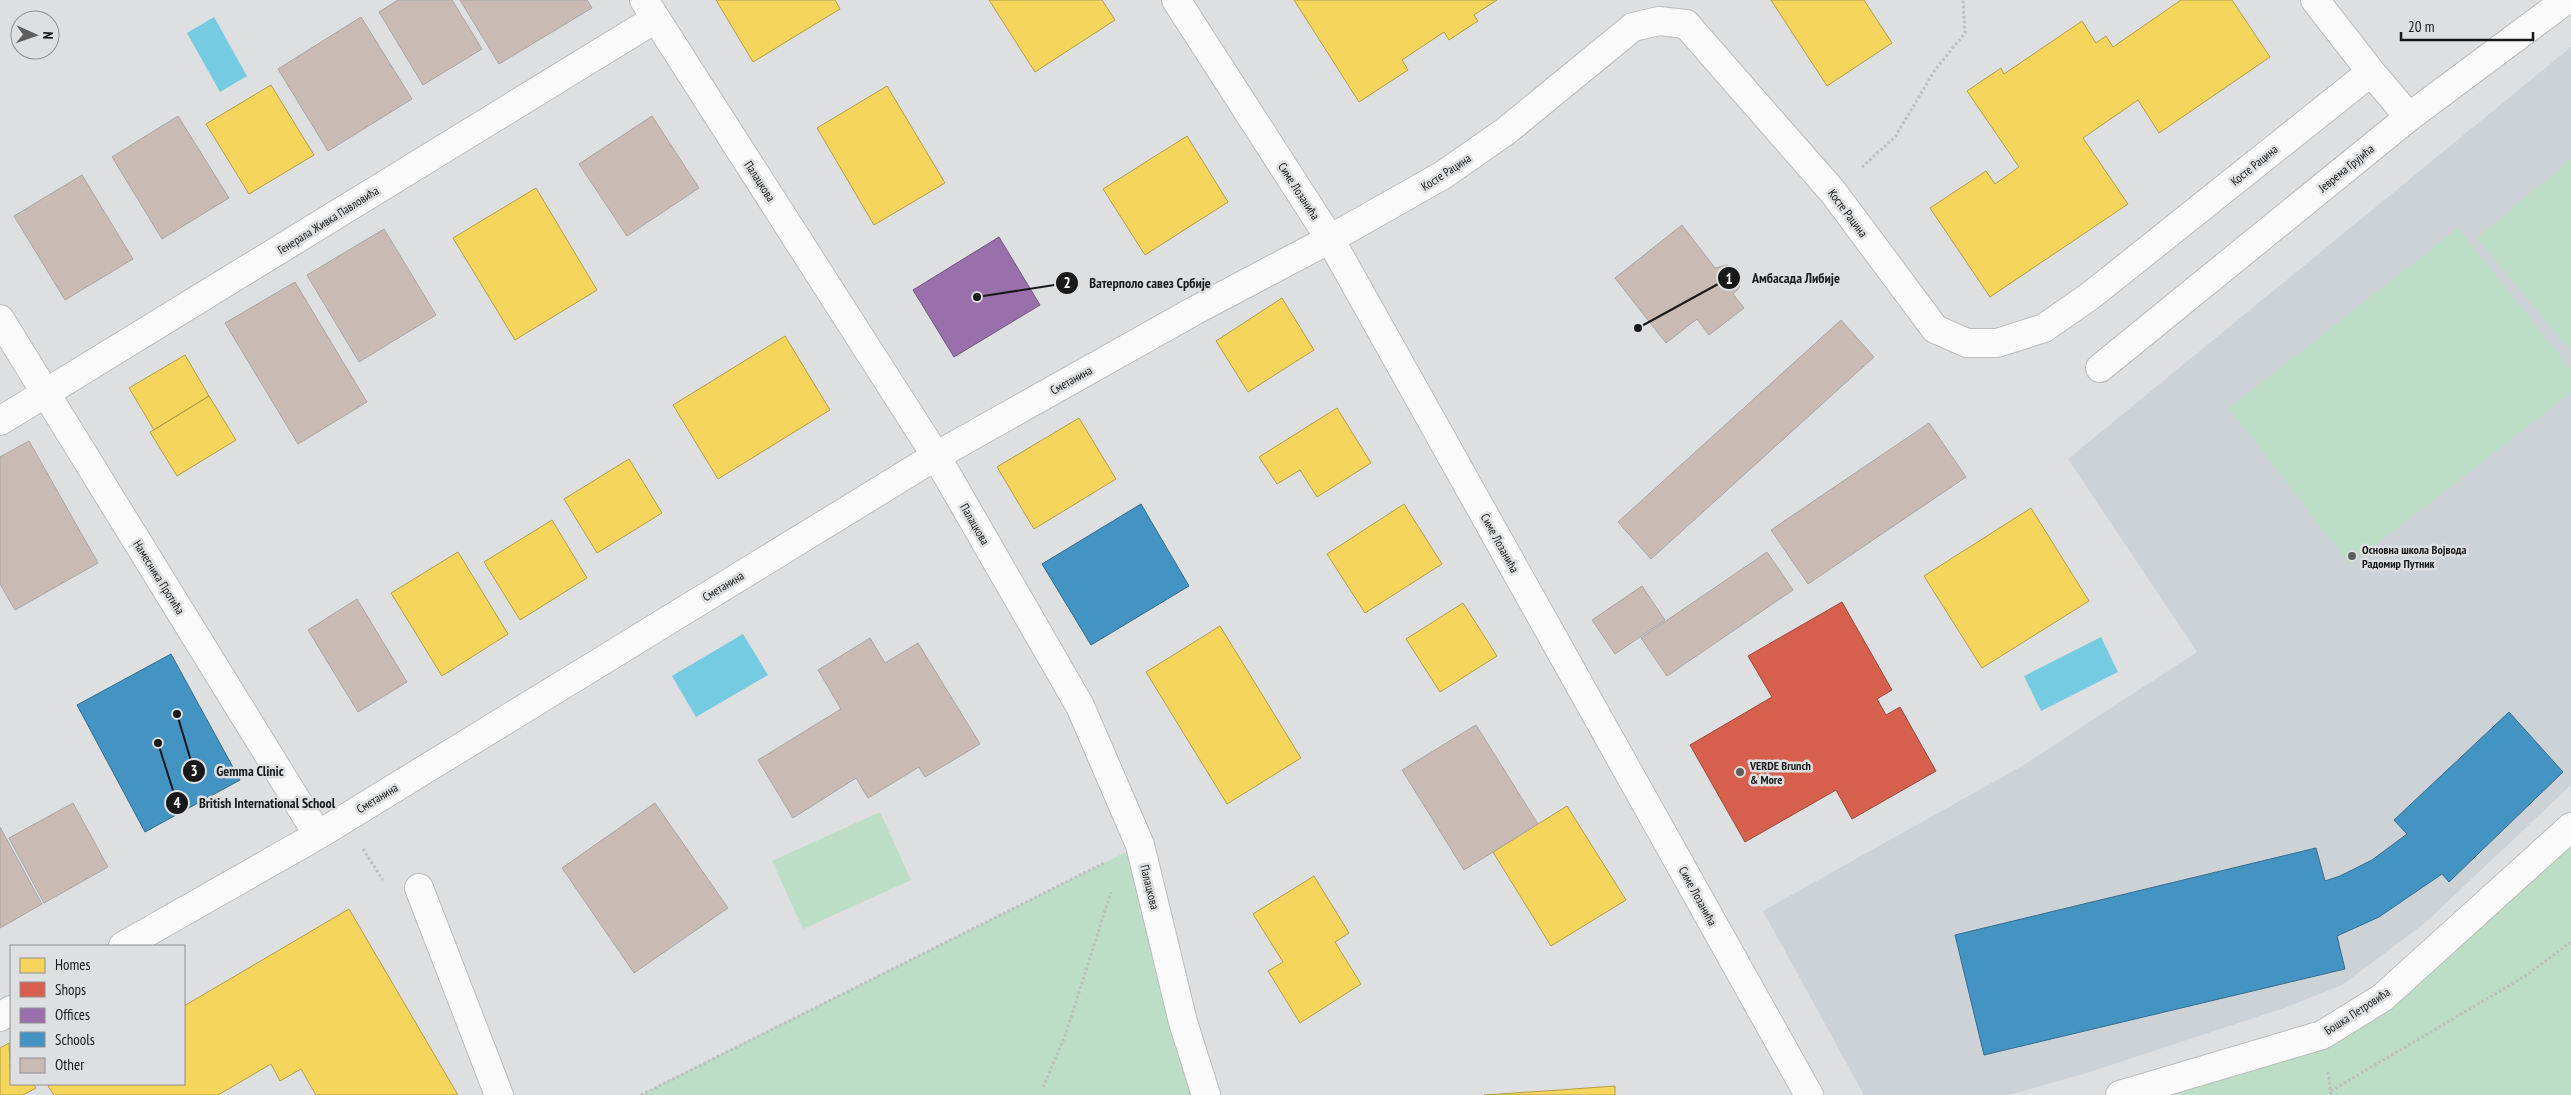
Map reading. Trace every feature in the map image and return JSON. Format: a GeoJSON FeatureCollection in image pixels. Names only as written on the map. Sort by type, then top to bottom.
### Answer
{"type":"FeatureCollection","features":[{"type":"Feature","properties":{"kind":"street","name":"Симе Лозанића"},"geometry":{"type":"LineString","coordinates":[[1176,0],[1330,240],[1809,1095]]}},
{"type":"Feature","properties":{"kind":"street"},"geometry":{"type":"LineString","coordinates":[[2315,0],[2371,72],[2409,116]]}},
{"type":"Feature","properties":{"kind":"street","name":"Јеврема Грујића"},"geometry":{"type":"LineString","coordinates":[[2100,368],[2409,116],[2566,0]]}},
{"type":"Feature","properties":{"kind":"street","name":"Генерала Живка Павловића"},"geometry":{"type":"LineString","coordinates":[[0,421],[649,10]]}},
{"type":"Feature","properties":{"kind":"street","name":"Палацкова"},"geometry":{"type":"LineString","coordinates":[[649,10],[936,456],[1080,706],[1140,845],[1183,1022],[1206,1095]]}},
{"type":"Feature","properties":{"kind":"street","name":"Косте Рацина"},"geometry":{"type":"LineString","coordinates":[[1330,240],[1443,175],[1506,130],[1633,27],[1659,21],[1686,24],[1833,192],[1935,329],[1968,343],[1997,343],[2044,328],[2090,296],[2371,72]]}},
{"type":"Feature","properties":{"kind":"street","name":"Сметанина"},"geometry":{"type":"LineString","coordinates":[[125,945],[318,835],[936,456],[1194,310],[1330,240]]}},
{"type":"Feature","properties":{"kind":"street","name":"Намесника Протића"},"geometry":{"type":"LineString","coordinates":[[0,319],[318,835]]}},
{"type":"Feature","properties":{"kind":"street","name":"Бошка Петровића"},"geometry":{"type":"LineString","coordinates":[[2120,1095],[2322,1035],[2382,998],[2571,827]]}},
{"type":"Feature","properties":{"kind":"street"},"geometry":{"type":"LineString","coordinates":[[419,888],[499,1095]]}},
{"type":"Feature","properties":{"kind":"path"},"geometry":{"type":"LineString","coordinates":[[1833,192],[1895,137],[1935,70],[1965,32],[1963,0]]}},
{"type":"Feature","properties":{"kind":"path"},"geometry":{"type":"LineString","coordinates":[[344,818],[393,897],[419,888]]}},
{"type":"Feature","properties":{"kind":"path"},"geometry":{"type":"LineString","coordinates":[[641,1095],[1140,845]]}},
{"type":"Feature","properties":{"kind":"path"},"geometry":{"type":"LineString","coordinates":[[1043,1087],[1065,1036],[1113,886]]}},
{"type":"Feature","properties":{"kind":"path"},"geometry":{"type":"LineString","coordinates":[[2331,1091],[2527,975],[2571,942]]}},
{"type":"Feature","properties":{"kind":"shaded area","name":"Основна школа Војвода Радомир Путник"},"geometry":{"type":"Polygon","coordinates":[[[2571,47],[2571,785],[2426,922],[2342,985],[2284,1008],[2080,1075],[2008,1095],[1864,1095],[1763,911],[2022,766],[2197,652],[2068,459],[2571,47]]]}},
{"type":"Feature","properties":{"kind":"green space"},"geometry":{"type":"Polygon","coordinates":[[[2571,159],[2571,351],[2477,238],[2571,159]]]}},
{"type":"Feature","properties":{"kind":"green space"},"geometry":{"type":"Polygon","coordinates":[[[2458,228],[2571,370],[2571,393],[2350,565],[2229,408],[2458,228]]]}},
{"type":"Feature","properties":{"kind":"green space"},"geometry":{"type":"Polygon","coordinates":[[[880,812],[911,880],[803,929],[772,861],[880,812]]]}},
{"type":"Feature","properties":{"kind":"green space"},"geometry":{"type":"Polygon","coordinates":[[[2571,827],[2571,1095],[2120,1095],[2322,1035],[2571,827]]]}},
{"type":"Feature","properties":{"kind":"green space"},"geometry":{"type":"Polygon","coordinates":[[[1140,845],[1206,1095],[641,1095],[677,1076],[1140,845]]]}},
{"type":"Feature","properties":{"kind":"water"},"geometry":{"type":"Polygon","coordinates":[[[214,17],[247,76],[220,92],[187,33],[214,17]]]}},
{"type":"Feature","properties":{"kind":"water"},"geometry":{"type":"Polygon","coordinates":[[[743,634],[768,675],[696,717],[672,676],[743,634]]]}},
{"type":"Feature","properties":{"kind":"water"},"geometry":{"type":"Polygon","coordinates":[[[2101,637],[2118,672],[2041,711],[2024,676],[2101,637]]]}},
{"type":"Feature","properties":{"kind":"building: Homes"},"geometry":{"type":"Polygon","coordinates":[[[716,0],[835,0],[840,9],[753,62],[716,0]]]}},
{"type":"Feature","properties":{"kind":"building: Homes"},"geometry":{"type":"Polygon","coordinates":[[[989,0],[1102,0],[1115,20],[1035,72],[989,0]]]}},
{"type":"Feature","properties":{"kind":"building: Homes"},"geometry":{"type":"Polygon","coordinates":[[[1294,0],[1497,0],[1474,15],[1478,21],[1449,40],[1444,32],[1402,60],[1408,70],[1359,102],[1294,0]]]}},
{"type":"Feature","properties":{"kind":"building: Homes"},"geometry":{"type":"Polygon","coordinates":[[[1771,0],[1864,0],[1892,43],[1827,86],[1771,0]]]}},
{"type":"Feature","properties":{"kind":"building: Homes"},"geometry":{"type":"Polygon","coordinates":[[[2181,0],[2232,0],[2270,57],[2159,133],[2138,100],[2083,138],[2128,204],[1990,297],[1930,208],[1986,171],[1995,184],[2019,167],[1967,91],[2001,68],[2004,74],[2082,21],[2096,43],[2106,36],[2113,47],[2181,0]]]}},
{"type":"Feature","properties":{"kind":"building: Homes"},"geometry":{"type":"Polygon","coordinates":[[[271,85],[314,155],[249,194],[206,124],[271,85]]]}},
{"type":"Feature","properties":{"kind":"building: Homes"},"geometry":{"type":"Polygon","coordinates":[[[887,86],[945,183],[874,225],[817,128],[887,86]]]}},
{"type":"Feature","properties":{"kind":"building: Homes"},"geometry":{"type":"Polygon","coordinates":[[[1187,136],[1228,202],[1145,255],[1103,189],[1187,136]]]}},
{"type":"Feature","properties":{"kind":"building: Homes"},"geometry":{"type":"Polygon","coordinates":[[[536,188],[597,290],[515,340],[453,238],[536,188]]]}},
{"type":"Feature","properties":{"kind":"building: Homes"},"geometry":{"type":"Polygon","coordinates":[[[1282,298],[1314,350],[1248,392],[1216,341],[1282,298]]]}},
{"type":"Feature","properties":{"kind":"building: Homes"},"geometry":{"type":"Polygon","coordinates":[[[785,336],[830,410],[718,479],[673,405],[785,336]]]}},
{"type":"Feature","properties":{"kind":"building: Homes"},"geometry":{"type":"Polygon","coordinates":[[[185,355],[209,396],[154,430],[129,388],[185,355]]]}},
{"type":"Feature","properties":{"kind":"building: Homes"},"geometry":{"type":"Polygon","coordinates":[[[209,396],[236,440],[177,476],[150,432],[209,396]]]}},
{"type":"Feature","properties":{"kind":"building: Homes"},"geometry":{"type":"Polygon","coordinates":[[[1337,408],[1371,463],[1317,497],[1300,470],[1277,484],[1259,457],[1337,408]]]}},
{"type":"Feature","properties":{"kind":"building: Homes"},"geometry":{"type":"Polygon","coordinates":[[[1079,418],[1116,479],[1034,529],[997,467],[1079,418]]]}},
{"type":"Feature","properties":{"kind":"building: Homes"},"geometry":{"type":"Polygon","coordinates":[[[629,459],[662,513],[597,553],[564,499],[629,459]]]}},
{"type":"Feature","properties":{"kind":"building: Homes"},"geometry":{"type":"Polygon","coordinates":[[[1404,504],[1442,564],[1365,613],[1327,554],[1404,504]]]}},
{"type":"Feature","properties":{"kind":"building: Homes"},"geometry":{"type":"Polygon","coordinates":[[[2031,508],[2089,601],[1982,668],[1924,576],[2031,508]]]}},
{"type":"Feature","properties":{"kind":"building: Homes"},"geometry":{"type":"Polygon","coordinates":[[[552,520],[587,578],[520,620],[484,562],[552,520]]]}},
{"type":"Feature","properties":{"kind":"building: Homes"},"geometry":{"type":"Polygon","coordinates":[[[458,552],[508,634],[442,676],[391,593],[458,552]]]}},
{"type":"Feature","properties":{"kind":"building: Homes"},"geometry":{"type":"Polygon","coordinates":[[[1463,603],[1497,656],[1440,692],[1406,639],[1463,603]]]}},
{"type":"Feature","properties":{"kind":"building: Homes"},"geometry":{"type":"Polygon","coordinates":[[[1220,626],[1301,758],[1227,804],[1146,672],[1220,626]]]}},
{"type":"Feature","properties":{"kind":"building: Homes"},"geometry":{"type":"Polygon","coordinates":[[[1567,806],[1626,900],[1551,946],[1493,852],[1567,806]]]}},
{"type":"Feature","properties":{"kind":"building: Homes"},"geometry":{"type":"Polygon","coordinates":[[[1314,876],[1349,933],[1335,942],[1361,984],[1300,1023],[1268,971],[1283,962],[1253,914],[1314,876]]]}},
{"type":"Feature","properties":{"kind":"building: Homes"},"geometry":{"type":"Polygon","coordinates":[[[349,909],[458,1095],[316,1095],[301,1069],[280,1081],[271,1064],[218,1095],[54,1095],[48,1086],[185,1085],[185,1005],[349,909]]]}},
{"type":"Feature","properties":{"kind":"building: Homes"},"geometry":{"type":"Polygon","coordinates":[[[9,1043],[10,1085],[34,1085],[36,1088],[23,1095],[0,1095],[0,1048],[9,1043]]]}},
{"type":"Feature","properties":{"kind":"building: Homes"},"geometry":{"type":"Polygon","coordinates":[[[1615,1086],[1615,1095],[1484,1095],[1545,1091],[1615,1086]]]}},
{"type":"Feature","properties":{"kind":"building: Shops"},"geometry":{"type":"Polygon","coordinates":[[[1842,602],[1892,690],[1877,699],[1886,715],[1900,707],[1936,771],[1852,819],[1836,790],[1745,842],[1690,745],[1772,697],[1748,656],[1842,602]]]}},
{"type":"Feature","properties":{"kind":"building: Offices"},"geometry":{"type":"Polygon","coordinates":[[[999,237],[1040,305],[954,357],[913,290],[999,237]]]}},
{"type":"Feature","properties":{"kind":"building: Schools"},"geometry":{"type":"Polygon","coordinates":[[[1141,504],[1189,586],[1091,645],[1042,564],[1141,504]]]}},
{"type":"Feature","properties":{"kind":"building: Schools"},"geometry":{"type":"Polygon","coordinates":[[[171,654],[240,780],[145,832],[77,705],[171,654]]]}},
{"type":"Feature","properties":{"kind":"building: Schools"},"geometry":{"type":"Polygon","coordinates":[[[2509,712],[2563,772],[2449,882],[2442,874],[2379,917],[2337,936],[2345,969],[1984,1055],[1955,935],[2316,848],[2325,881],[2340,876],[2372,860],[2407,834],[2394,820],[2509,712]]]}},
{"type":"Feature","properties":{"kind":"building: Other"},"geometry":{"type":"Polygon","coordinates":[[[398,0],[452,0],[482,49],[423,85],[379,12],[398,0]]]}},
{"type":"Feature","properties":{"kind":"building: Other"},"geometry":{"type":"Polygon","coordinates":[[[460,0],[587,0],[592,8],[499,64],[460,0]]]}},
{"type":"Feature","properties":{"kind":"building: Other"},"geometry":{"type":"Polygon","coordinates":[[[361,17],[412,99],[328,151],[278,69],[361,17]]]}},
{"type":"Feature","properties":{"kind":"building: Other"},"geometry":{"type":"Polygon","coordinates":[[[178,116],[229,198],[162,239],[112,157],[178,116]]]}},
{"type":"Feature","properties":{"kind":"building: Other"},"geometry":{"type":"Polygon","coordinates":[[[652,116],[699,188],[627,236],[579,164],[652,116]]]}},
{"type":"Feature","properties":{"kind":"building: Other"},"geometry":{"type":"Polygon","coordinates":[[[82,175],[133,259],[65,300],[14,216],[82,175]]]}},
{"type":"Feature","properties":{"kind":"building: Other"},"geometry":{"type":"Polygon","coordinates":[[[1682,225],[1715,268],[1727,265],[1738,272],[1741,280],[1739,288],[1733,294],[1744,308],[1709,335],[1697,319],[1666,343],[1615,278],[1682,225]]]}},
{"type":"Feature","properties":{"kind":"building: Other"},"geometry":{"type":"Polygon","coordinates":[[[384,229],[436,315],[359,362],[307,275],[384,229]]]}},
{"type":"Feature","properties":{"kind":"building: Other"},"geometry":{"type":"Polygon","coordinates":[[[295,282],[367,402],[298,444],[225,323],[295,282]]]}},
{"type":"Feature","properties":{"kind":"building: Other"},"geometry":{"type":"Polygon","coordinates":[[[1841,320],[1874,357],[1651,559],[1618,522],[1841,320]]]}},
{"type":"Feature","properties":{"kind":"building: Other"},"geometry":{"type":"Polygon","coordinates":[[[1929,423],[1966,477],[1808,584],[1771,530],[1929,423]]]}},
{"type":"Feature","properties":{"kind":"building: Other"},"geometry":{"type":"Polygon","coordinates":[[[29,441],[98,563],[15,610],[0,584],[0,457],[29,441]]]}},
{"type":"Feature","properties":{"kind":"building: Other"},"geometry":{"type":"Polygon","coordinates":[[[1767,552],[1793,590],[1667,676],[1641,638],[1767,552]]]}},
{"type":"Feature","properties":{"kind":"building: Other"},"geometry":{"type":"Polygon","coordinates":[[[1642,586],[1665,620],[1615,654],[1592,620],[1642,586]]]}},
{"type":"Feature","properties":{"kind":"building: Other"},"geometry":{"type":"Polygon","coordinates":[[[357,599],[407,682],[358,712],[308,630],[357,599]]]}},
{"type":"Feature","properties":{"kind":"building: Other"},"geometry":{"type":"Polygon","coordinates":[[[870,638],[885,663],[918,643],[980,744],[925,777],[919,767],[868,798],[856,778],[793,818],[758,760],[841,709],[818,670],[870,638]]]}},
{"type":"Feature","properties":{"kind":"building: Other"},"geometry":{"type":"Polygon","coordinates":[[[1476,725],[1538,824],[1464,870],[1402,770],[1476,725]]]}},
{"type":"Feature","properties":{"kind":"building: Other"},"geometry":{"type":"Polygon","coordinates":[[[73,803],[108,867],[44,903],[9,838],[73,803]]]}},
{"type":"Feature","properties":{"kind":"building: Other"},"geometry":{"type":"Polygon","coordinates":[[[655,803],[728,908],[634,973],[562,868],[655,803]]]}},
{"type":"Feature","properties":{"kind":"building: Other"},"geometry":{"type":"Polygon","coordinates":[[[0,827],[42,904],[0,928],[0,827]]]}},
{"type":"Feature","properties":{"kind":"place","name":"Ватерполо савез Србије"},"geometry":{"type":"Point","coordinates":[977,297]}},
{"type":"Feature","properties":{"kind":"place","name":"Амбасада Либије"},"geometry":{"type":"Point","coordinates":[1638,328]}},
{"type":"Feature","properties":{"kind":"place","name":"Основна школа Војвода Радомир Путник"},"geometry":{"type":"Point","coordinates":[2352,556]}},
{"type":"Feature","properties":{"kind":"place","name":"Gemma Clinic"},"geometry":{"type":"Point","coordinates":[177,714]}},
{"type":"Feature","properties":{"kind":"place","name":"British International School"},"geometry":{"type":"Point","coordinates":[158,743]}},
{"type":"Feature","properties":{"kind":"place","name":"VERDE Brunch & More"},"geometry":{"type":"Point","coordinates":[1740,772]}}]}
